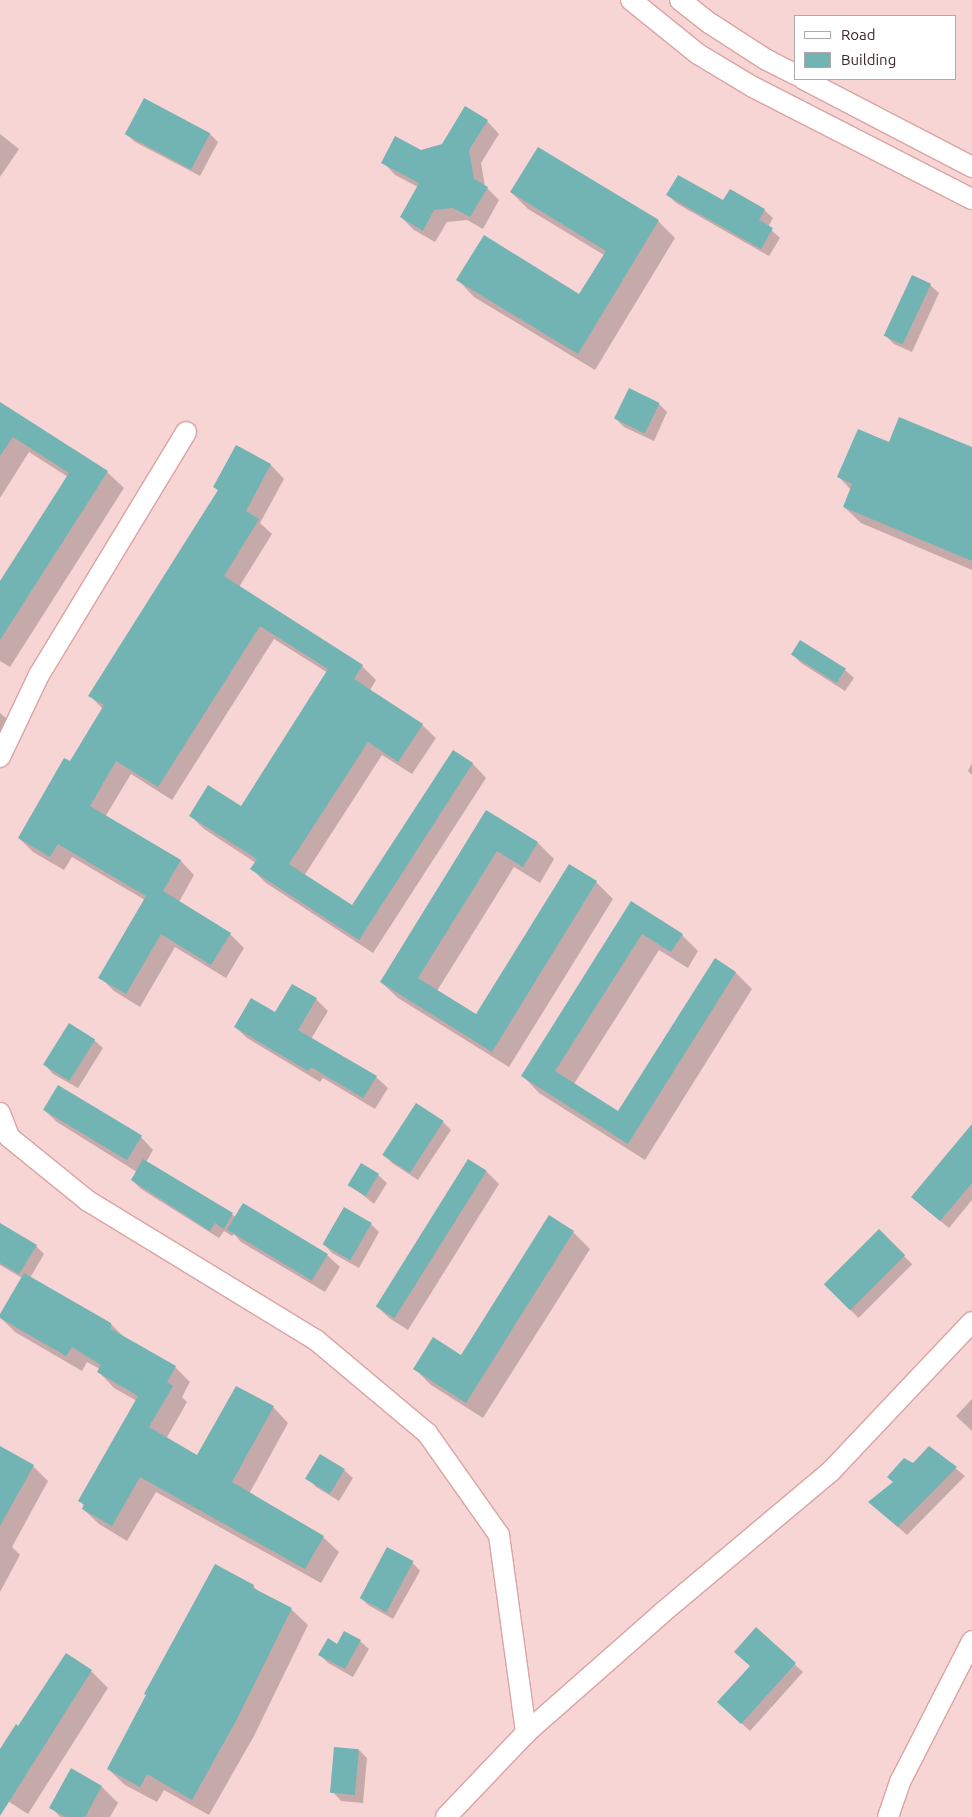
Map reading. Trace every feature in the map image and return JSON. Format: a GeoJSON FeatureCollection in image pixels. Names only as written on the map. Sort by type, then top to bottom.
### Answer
{"type":"FeatureCollection","features":[{"type":"Feature","properties":{"kind":"street"},"geometry":{"type":"LineString","coordinates":[[631,0],[698,54],[753,87],[972,199]]}},
{"type":"Feature","properties":{"kind":"street"},"geometry":{"type":"LineString","coordinates":[[680,0],[711,24],[765,59],[794,74]]}},
{"type":"Feature","properties":{"kind":"street"},"geometry":{"type":"LineString","coordinates":[[804,80],[972,167]]}},
{"type":"Feature","properties":{"kind":"street"},"geometry":{"type":"LineString","coordinates":[[0,757],[39,675],[186,432]]}},
{"type":"Feature","properties":{"kind":"street"},"geometry":{"type":"LineString","coordinates":[[0,1113],[9,1137],[88,1201],[316,1340],[427,1433],[499,1535],[526,1733]]}},
{"type":"Feature","properties":{"kind":"street"},"geometry":{"type":"LineString","coordinates":[[446,1817],[526,1733],[662,1613],[831,1472],[972,1322]]}},
{"type":"Feature","properties":{"kind":"street"},"geometry":{"type":"LineString","coordinates":[[888,1817],[901,1780],[972,1641]]}},
{"type":"Feature","properties":{"kind":"building"},"geometry":{"type":"Polygon","coordinates":[[[144,98],[210,133],[191,169],[125,134],[144,98]]]}},
{"type":"Feature","properties":{"kind":"building"},"geometry":{"type":"Polygon","coordinates":[[[465,106],[488,120],[469,150],[474,179],[488,187],[470,217],[453,208],[434,210],[423,231],[400,217],[419,183],[381,163],[395,136],[421,150],[442,144],[465,106]]]}},
{"type":"Feature","properties":{"kind":"building"},"geometry":{"type":"Polygon","coordinates":[[[538,147],[659,220],[578,354],[456,280],[484,235],[579,294],[606,251],[510,192],[538,147]]]}},
{"type":"Feature","properties":{"kind":"building"},"geometry":{"type":"Polygon","coordinates":[[[678,175],[723,200],[730,189],[765,209],[759,220],[773,228],[761,249],[666,195],[678,175]]]}},
{"type":"Feature","properties":{"kind":"building"},"geometry":{"type":"Polygon","coordinates":[[[912,275],[931,284],[903,345],[884,336],[912,275]]]}},
{"type":"Feature","properties":{"kind":"building"},"geometry":{"type":"Polygon","coordinates":[[[629,388],[660,403],[645,433],[614,419],[629,388]]]}},
{"type":"Feature","properties":{"kind":"building"},"geometry":{"type":"Polygon","coordinates":[[[0,402],[108,471],[0,640],[0,581],[69,473],[13,437],[0,456],[0,402]]]}},
{"type":"Feature","properties":{"kind":"building"},"geometry":{"type":"Polygon","coordinates":[[[899,417],[972,447],[972,561],[843,507],[852,484],[837,477],[858,429],[889,442],[899,417]]]}},
{"type":"Feature","properties":{"kind":"building"},"geometry":{"type":"Polygon","coordinates":[[[236,445],[271,464],[246,511],[259,519],[224,576],[363,665],[354,679],[423,724],[398,762],[368,742],[289,864],[352,905],[453,750],[473,763],[359,940],[250,869],[257,859],[189,816],[208,785],[241,806],[328,669],[260,626],[158,787],[116,761],[90,806],[181,860],[163,891],[231,933],[211,965],[161,934],[126,994],[98,978],[146,896],[58,844],[50,857],[18,838],[64,758],[70,761],[104,705],[88,696],[218,490],[213,487],[236,445]]]}},
{"type":"Feature","properties":{"kind":"building"},"geometry":{"type":"Polygon","coordinates":[[[800,640],[846,669],[837,683],[791,654],[800,640]]]}},
{"type":"Feature","properties":{"kind":"building"},"geometry":{"type":"Polygon","coordinates":[[[486,810],[538,842],[523,867],[497,851],[418,978],[476,1014],[569,864],[597,881],[492,1052],[380,982],[486,810]]]}},
{"type":"Feature","properties":{"kind":"building"},"geometry":{"type":"Polygon","coordinates":[[[631,901],[683,934],[671,952],[642,934],[555,1071],[618,1111],[715,958],[736,972],[628,1144],[521,1076],[631,901]]]}},
{"type":"Feature","properties":{"kind":"building"},"geometry":{"type":"Polygon","coordinates":[[[292,984],[317,998],[298,1030],[377,1076],[363,1098],[311,1067],[308,1071],[234,1027],[251,998],[275,1012],[292,984]]]}},
{"type":"Feature","properties":{"kind":"building"},"geometry":{"type":"Polygon","coordinates":[[[69,1023],[95,1039],[69,1081],[43,1065],[69,1023]]]}},
{"type":"Feature","properties":{"kind":"building"},"geometry":{"type":"Polygon","coordinates":[[[58,1085],[142,1135],[127,1160],[43,1110],[58,1085]]]}},
{"type":"Feature","properties":{"kind":"building"},"geometry":{"type":"Polygon","coordinates":[[[416,1103],[444,1121],[410,1173],[382,1155],[416,1103]]]}},
{"type":"Feature","properties":{"kind":"building"},"geometry":{"type":"Polygon","coordinates":[[[972,1124],[972,1183],[940,1221],[911,1197],[972,1124]]]}},
{"type":"Feature","properties":{"kind":"building"},"geometry":{"type":"Polygon","coordinates":[[[143,1159],[233,1213],[224,1229],[215,1223],[210,1231],[131,1180],[143,1159]]]}},
{"type":"Feature","properties":{"kind":"building"},"geometry":{"type":"Polygon","coordinates":[[[468,1159],[487,1171],[394,1318],[376,1307],[468,1159]]]}},
{"type":"Feature","properties":{"kind":"building"},"geometry":{"type":"Polygon","coordinates":[[[361,1163],[379,1174],[366,1196],[348,1185],[361,1163]]]}},
{"type":"Feature","properties":{"kind":"building"},"geometry":{"type":"Polygon","coordinates":[[[243,1203],[328,1254],[312,1281],[227,1230],[243,1203]]]}},
{"type":"Feature","properties":{"kind":"building"},"geometry":{"type":"Polygon","coordinates":[[[344,1207],[372,1223],[350,1260],[323,1244],[344,1207]]]}},
{"type":"Feature","properties":{"kind":"building"},"geometry":{"type":"Polygon","coordinates":[[[549,1215],[574,1231],[466,1403],[413,1369],[433,1337],[461,1355],[549,1215]]]}},
{"type":"Feature","properties":{"kind":"building"},"geometry":{"type":"Polygon","coordinates":[[[0,1223],[37,1245],[19,1274],[0,1263],[0,1223]]]}},
{"type":"Feature","properties":{"kind":"building"},"geometry":{"type":"Polygon","coordinates":[[[879,1229],[905,1255],[850,1310],[824,1284],[879,1229]]]}},
{"type":"Feature","properties":{"kind":"building"},"geometry":{"type":"Polygon","coordinates":[[[24,1273],[111,1323],[111,1329],[176,1366],[167,1382],[173,1386],[149,1427],[197,1455],[236,1386],[274,1406],[232,1482],[324,1536],[305,1569],[140,1477],[112,1526],[82,1509],[84,1504],[78,1501],[138,1396],[97,1372],[101,1365],[72,1347],[66,1356],[0,1318],[0,1314],[24,1273]]]}},
{"type":"Feature","properties":{"kind":"building"},"geometry":{"type":"Polygon","coordinates":[[[0,1446],[34,1465],[0,1526],[0,1446]]]}},
{"type":"Feature","properties":{"kind":"building"},"geometry":{"type":"Polygon","coordinates":[[[929,1446],[957,1467],[898,1527],[868,1502],[893,1482],[887,1477],[904,1458],[913,1463],[929,1446]]]}},
{"type":"Feature","properties":{"kind":"building"},"geometry":{"type":"Polygon","coordinates":[[[320,1454],[345,1469],[330,1494],[305,1479],[320,1454]]]}},
{"type":"Feature","properties":{"kind":"building"},"geometry":{"type":"Polygon","coordinates":[[[387,1547],[413,1561],[386,1612],[360,1598],[387,1547]]]}},
{"type":"Feature","properties":{"kind":"building"},"geometry":{"type":"Polygon","coordinates":[[[215,1564],[254,1585],[253,1588],[292,1608],[237,1719],[192,1800],[147,1774],[140,1787],[107,1769],[146,1695],[144,1694],[215,1564]]]}},
{"type":"Feature","properties":{"kind":"building"},"geometry":{"type":"Polygon","coordinates":[[[756,1627],[796,1663],[741,1724],[717,1702],[750,1666],[734,1652],[756,1627]]]}},
{"type":"Feature","properties":{"kind":"building"},"geometry":{"type":"Polygon","coordinates":[[[344,1631],[361,1640],[345,1669],[318,1655],[328,1638],[337,1644],[344,1631]]]}},
{"type":"Feature","properties":{"kind":"building"},"geometry":{"type":"Polygon","coordinates":[[[66,1653],[92,1670],[0,1816],[0,1749],[16,1724],[18,1726],[66,1653]]]}},
{"type":"Feature","properties":{"kind":"building"},"geometry":{"type":"Polygon","coordinates":[[[334,1747],[359,1749],[355,1795],[330,1793],[334,1747]]]}},
{"type":"Feature","properties":{"kind":"building"},"geometry":{"type":"Polygon","coordinates":[[[71,1768],[102,1786],[85,1817],[66,1817],[49,1808],[71,1768]]]}}]}
